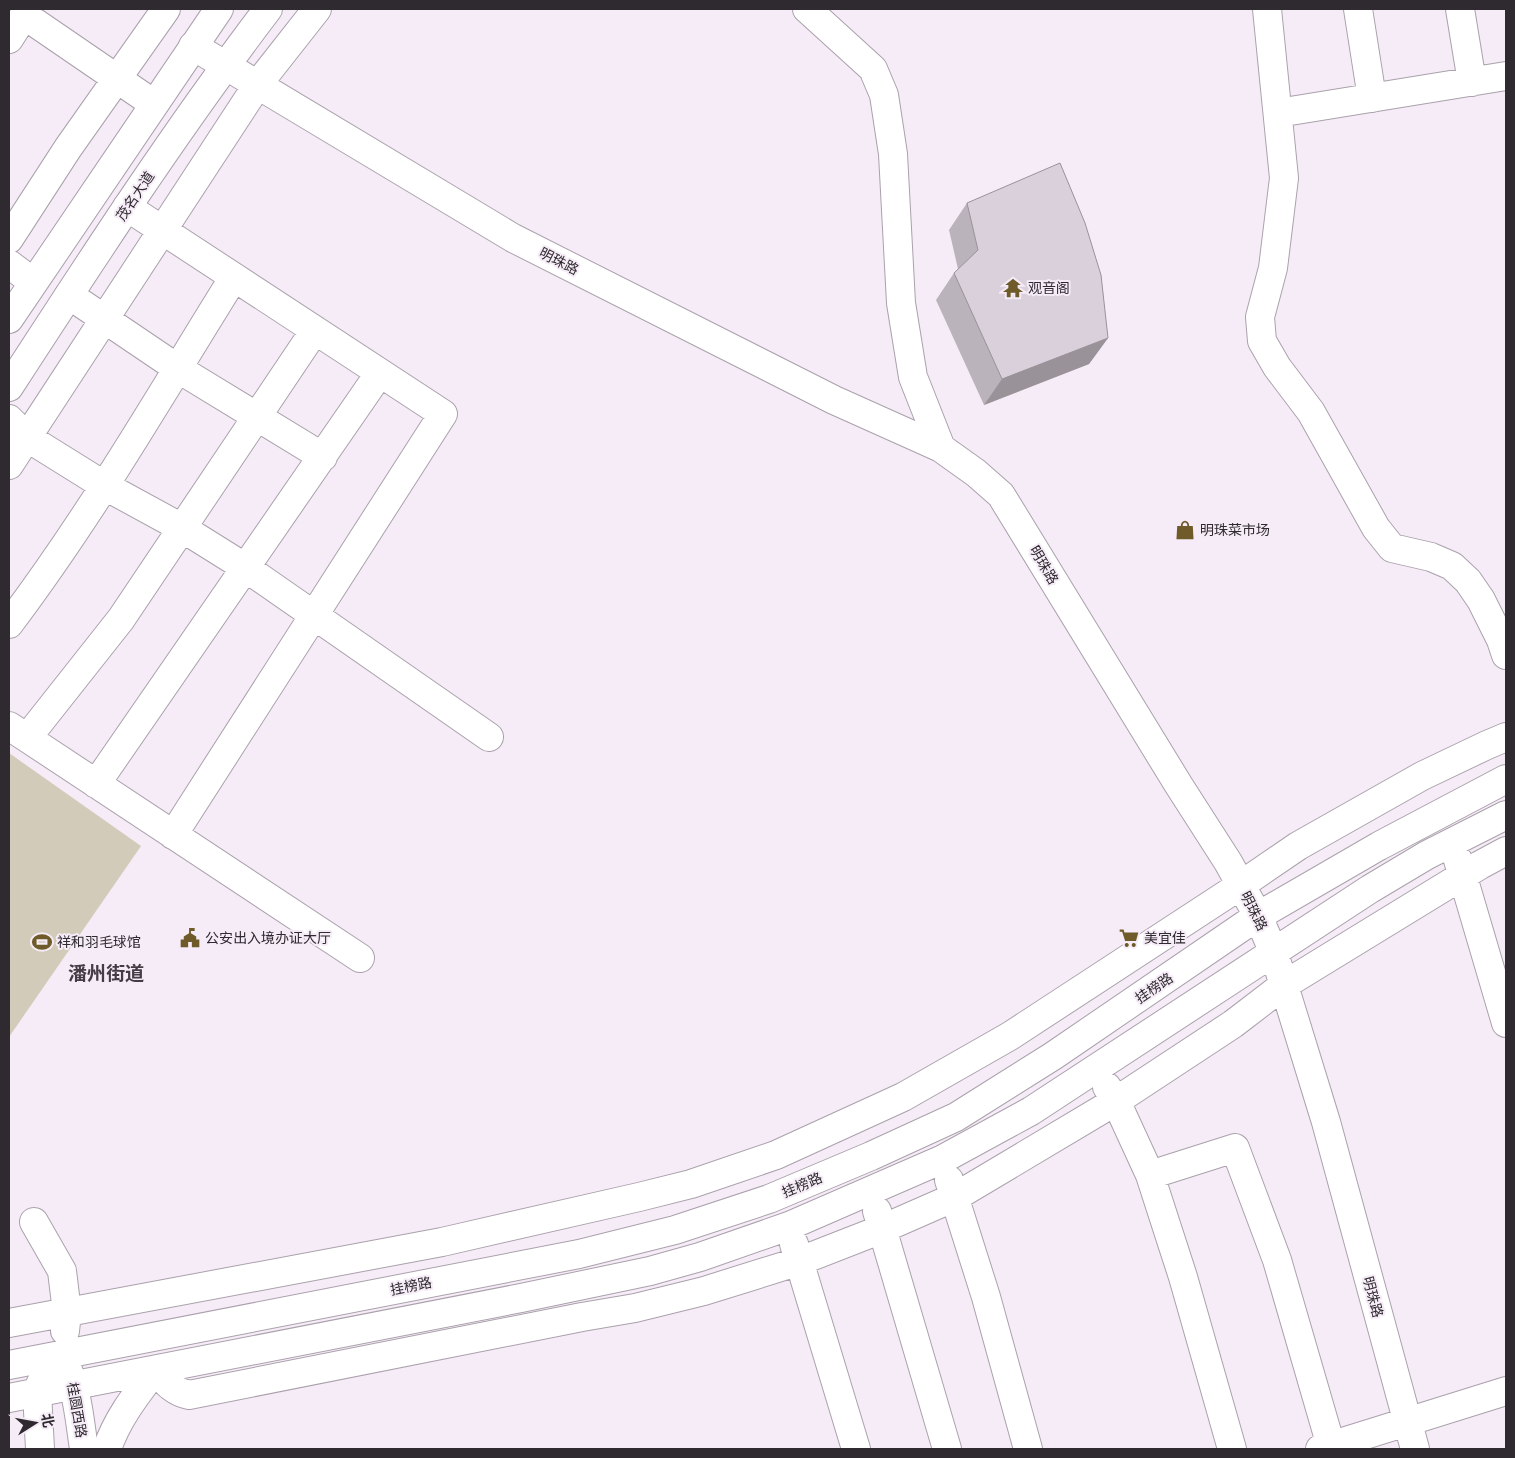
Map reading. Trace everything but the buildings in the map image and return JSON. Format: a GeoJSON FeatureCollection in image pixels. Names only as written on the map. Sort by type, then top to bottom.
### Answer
{"type":"FeatureCollection","features":[{"type":"Feature","properties":{"kind":"street"},"geometry":{"type":"LineString","coordinates":[[9,239],[166,9]]}},
{"type":"Feature","properties":{"kind":"street"},"geometry":{"type":"LineString","coordinates":[[9,319],[193,46],[220,9]]}},
{"type":"Feature","properties":{"kind":"street","name":"茂名大道"},"geometry":{"type":"LineString","coordinates":[[9,387],[127,207],[225,64],[268,9]]}},
{"type":"Feature","properties":{"kind":"street"},"geometry":{"type":"LineString","coordinates":[[9,465],[18,428],[105,319],[258,84],[317,9]]}},
{"type":"Feature","properties":{"kind":"street"},"geometry":{"type":"LineString","coordinates":[[807,9],[873,69],[884,95],[893,154],[901,303],[913,377],[941,448]]}},
{"type":"Feature","properties":{"kind":"street"},"geometry":{"type":"LineString","coordinates":[[1266,9],[1284,178],[1273,268],[1260,317],[1262,341],[1277,367],[1310,412],[1376,528],[1392,548],[1431,557],[1452,566],[1468,581],[1481,600],[1501,640],[1506,656]]}},
{"type":"Feature","properties":{"kind":"street"},"geometry":{"type":"LineString","coordinates":[[1358,9],[1372,98]]}},
{"type":"Feature","properties":{"kind":"street"},"geometry":{"type":"LineString","coordinates":[[1460,9],[1472,82]]}},
{"type":"Feature","properties":{"kind":"street"},"geometry":{"type":"LineString","coordinates":[[9,39],[26,12],[154,104]]}},
{"type":"Feature","properties":{"kind":"street","name":"明珠路"},"geometry":{"type":"LineString","coordinates":[[193,46],[513,238],[834,400],[941,448],[976,473],[1001,495],[1228,862],[1258,916],[1274,953],[1326,1122],[1416,1449]]}},
{"type":"Feature","properties":{"kind":"street"},"geometry":{"type":"LineString","coordinates":[[1278,113],[1506,76]]}},
{"type":"Feature","properties":{"kind":"street"},"geometry":{"type":"LineString","coordinates":[[127,207],[379,374],[443,414],[173,835]]}},
{"type":"Feature","properties":{"kind":"street"},"geometry":{"type":"LineString","coordinates":[[9,264],[33,282]]}},
{"type":"Feature","properties":{"kind":"street"},"geometry":{"type":"LineString","coordinates":[[9,624],[47,573],[105,486],[234,277]]}},
{"type":"Feature","properties":{"kind":"street"},"geometry":{"type":"LineString","coordinates":[[69,295],[177,368],[323,457]]}},
{"type":"Feature","properties":{"kind":"street"},"geometry":{"type":"LineString","coordinates":[[315,330],[121,619],[18,732],[360,958]]}},
{"type":"Feature","properties":{"kind":"street"},"geometry":{"type":"LineString","coordinates":[[96,784],[379,374]]}},
{"type":"Feature","properties":{"kind":"street"},"geometry":{"type":"LineString","coordinates":[[18,428],[105,486],[182,528],[246,568],[489,737]]}},
{"type":"Feature","properties":{"kind":"street"},"geometry":{"type":"LineString","coordinates":[[9,1323],[442,1242],[691,1184],[776,1155],[903,1097],[1010,1036],[1241,886],[1298,846],[1422,776],[1487,744],[1506,737]]}},
{"type":"Feature","properties":{"kind":"street","name":"挂榜路"},"geometry":{"type":"LineString","coordinates":[[9,1365],[579,1254],[675,1230],[769,1199],[871,1156],[956,1117],[1053,1056],[1258,916],[1379,846],[1506,778]]}},
{"type":"Feature","properties":{"kind":"street"},"geometry":{"type":"LineString","coordinates":[[9,1398],[650,1271],[789,1226],[943,1159],[1031,1111],[1370,889],[1452,842],[1506,815]]}},
{"type":"Feature","properties":{"kind":"street"},"geometry":{"type":"LineString","coordinates":[[1452,842],[1506,1023]]}},
{"type":"Feature","properties":{"kind":"street"},"geometry":{"type":"LineString","coordinates":[[154,1370],[172,1388],[180,1393],[190,1395],[635,1308],[687,1295],[800,1261],[882,1229],[954,1196],[1116,1102],[1233,1024],[1284,985],[1506,851]]}},
{"type":"Feature","properties":{"kind":"street"},"geometry":{"type":"LineString","coordinates":[[1032,1021],[1053,1056]]}},
{"type":"Feature","properties":{"kind":"street"},"geometry":{"type":"LineString","coordinates":[[1096,1068],[1116,1102],[1150,1175],[1183,1277],[1232,1449]]}},
{"type":"Feature","properties":{"kind":"street"},"geometry":{"type":"LineString","coordinates":[[1150,1175],[1234,1148],[1277,1260],[1325,1448],[1506,1391]]}},
{"type":"Feature","properties":{"kind":"street"},"geometry":{"type":"LineString","coordinates":[[943,1159],[986,1297],[1028,1449]]}},
{"type":"Feature","properties":{"kind":"street"},"geometry":{"type":"LineString","coordinates":[[691,1184],[702,1221]]}},
{"type":"Feature","properties":{"kind":"street"},"geometry":{"type":"LineString","coordinates":[[871,1191],[947,1449]]}},
{"type":"Feature","properties":{"kind":"street"},"geometry":{"type":"LineString","coordinates":[[572,1213],[579,1254]]}},
{"type":"Feature","properties":{"kind":"street"},"geometry":{"type":"LineString","coordinates":[[34,1222],[62,1271],[68,1312],[61,1354],[46,1371],[37,1392],[40,1449]]}},
{"type":"Feature","properties":{"kind":"street"},"geometry":{"type":"LineString","coordinates":[[789,1226],[856,1449]]}},
{"type":"Feature","properties":{"kind":"street"},"geometry":{"type":"LineString","coordinates":[[290,1270],[296,1309]]}},
{"type":"Feature","properties":{"kind":"street"},"geometry":{"type":"LineString","coordinates":[[575,1286],[582,1317]]}},
{"type":"Feature","properties":{"kind":"street"},"geometry":{"type":"LineString","coordinates":[[431,1315],[437,1347]]}},
{"type":"Feature","properties":{"kind":"street","name":"桂圆西路"},"geometry":{"type":"LineString","coordinates":[[61,1354],[70,1370],[75,1386],[84,1449]]}},
{"type":"Feature","properties":{"kind":"street"},"geometry":{"type":"LineString","coordinates":[[107,1449],[112,1435],[130,1402],[154,1370]]}},
{"type":"Feature","properties":{"kind":"shaded area","name":"祥和羽毛球馆"},"geometry":{"type":"Polygon","coordinates":[[[9,753],[141,846],[9,1037],[9,753]]]}},
{"type":"Feature","properties":{"kind":"place","name":"观音阁"},"geometry":{"type":"Point","coordinates":[1013,288]}},
{"type":"Feature","properties":{"kind":"place","name":"明珠菜市场"},"geometry":{"type":"Point","coordinates":[1185,530]}},
{"type":"Feature","properties":{"kind":"place","name":"公安出入境办证大厅"},"geometry":{"type":"Point","coordinates":[190,938]}},
{"type":"Feature","properties":{"kind":"place","name":"美宜佳"},"geometry":{"type":"Point","coordinates":[1129,938]}},
{"type":"Feature","properties":{"kind":"place","name":"祥和羽毛球馆"},"geometry":{"type":"Point","coordinates":[42,942]}},
{"type":"Feature","properties":{"kind":"district","name":"潘州街道"},"geometry":{"type":"Point","coordinates":[106,973]}}]}
